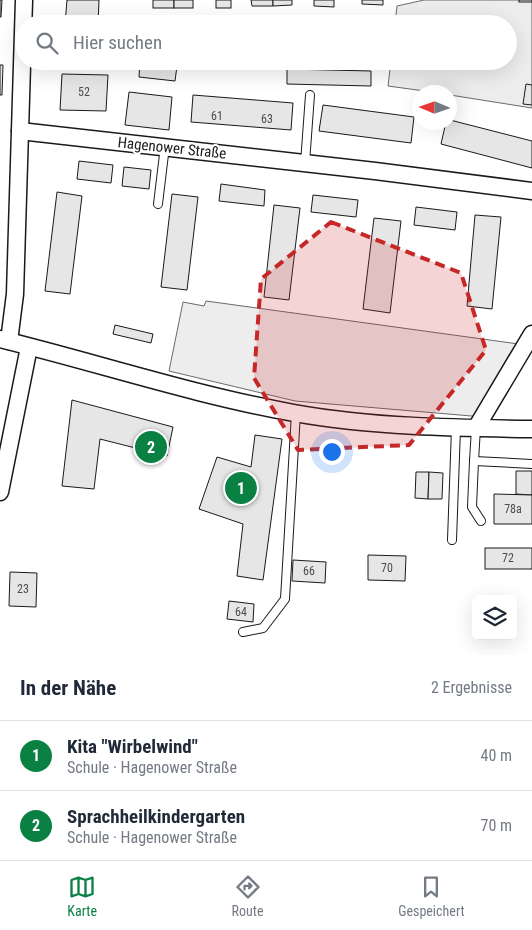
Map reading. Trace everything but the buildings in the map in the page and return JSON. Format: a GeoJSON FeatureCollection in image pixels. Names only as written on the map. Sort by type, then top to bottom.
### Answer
{"type":"FeatureCollection","features":[{"type":"Feature","properties":{"kind":"street"},"geometry":{"type":"LineString","coordinates":[[24,0],[24,15]]}},
{"type":"Feature","properties":{"kind":"street"},"geometry":{"type":"LineString","coordinates":[[22,70],[15,294],[4,340],[216,397],[296,413],[456,428],[532,429]]}},
{"type":"Feature","properties":{"kind":"street","name":"Hagenower Straße"},"geometry":{"type":"LineString","coordinates":[[20,131],[165,146],[532,191]]}},
{"type":"Feature","properties":{"kind":"street"},"geometry":{"type":"LineString","coordinates":[[476,428],[532,334]]}},
{"type":"Feature","properties":{"kind":"street"},"geometry":{"type":"LineString","coordinates":[[0,492],[4,461],[29,347]]}},
{"type":"Feature","properties":{"kind":"lane"},"geometry":{"type":"LineString","coordinates":[[305,163],[310,95]]}},
{"type":"Feature","properties":{"kind":"lane"},"geometry":{"type":"LineString","coordinates":[[158,204],[165,146]]}},
{"type":"Feature","properties":{"kind":"lane"},"geometry":{"type":"LineString","coordinates":[[243,632],[263,628],[285,599],[296,413]]}},
{"type":"Feature","properties":{"kind":"lane"},"geometry":{"type":"LineString","coordinates":[[452,540],[456,428]]}},
{"type":"Feature","properties":{"kind":"lane"},"geometry":{"type":"LineString","coordinates":[[476,428],[472,507],[480,521]]}},
{"type":"Feature","properties":{"kind":"lane"},"geometry":{"type":"LineString","coordinates":[[474,461],[532,464]]}},
{"type":"Feature","properties":{"kind":"highlighted area"},"geometry":{"type":"Polygon","coordinates":[[[331,222],[461,273],[486,350],[409,445],[298,450],[254,378],[261,279],[331,222]]]}},
{"type":"Feature","properties":{"kind":"shaded area"},"geometry":{"type":"Polygon","coordinates":[[[424,0],[532,0],[532,108],[457,96],[457,85],[412,85],[412,89],[388,86],[390,70],[517,70],[517,15],[396,15],[397,6],[424,0]]]}},
{"type":"Feature","properties":{"kind":"shaded area"},"geometry":{"type":"Polygon","coordinates":[[[206,301],[526,345],[483,417],[295,401],[169,371],[183,302],[204,306],[206,301]]]}},
{"type":"Feature","properties":{"kind":"place","name":"Sprachheilkindergarten"},"geometry":{"type":"Point","coordinates":[151,447]}},
{"type":"Feature","properties":{"kind":"place","name":"Kita \"Wirbelwind\""},"geometry":{"type":"Point","coordinates":[241,488]}}]}
